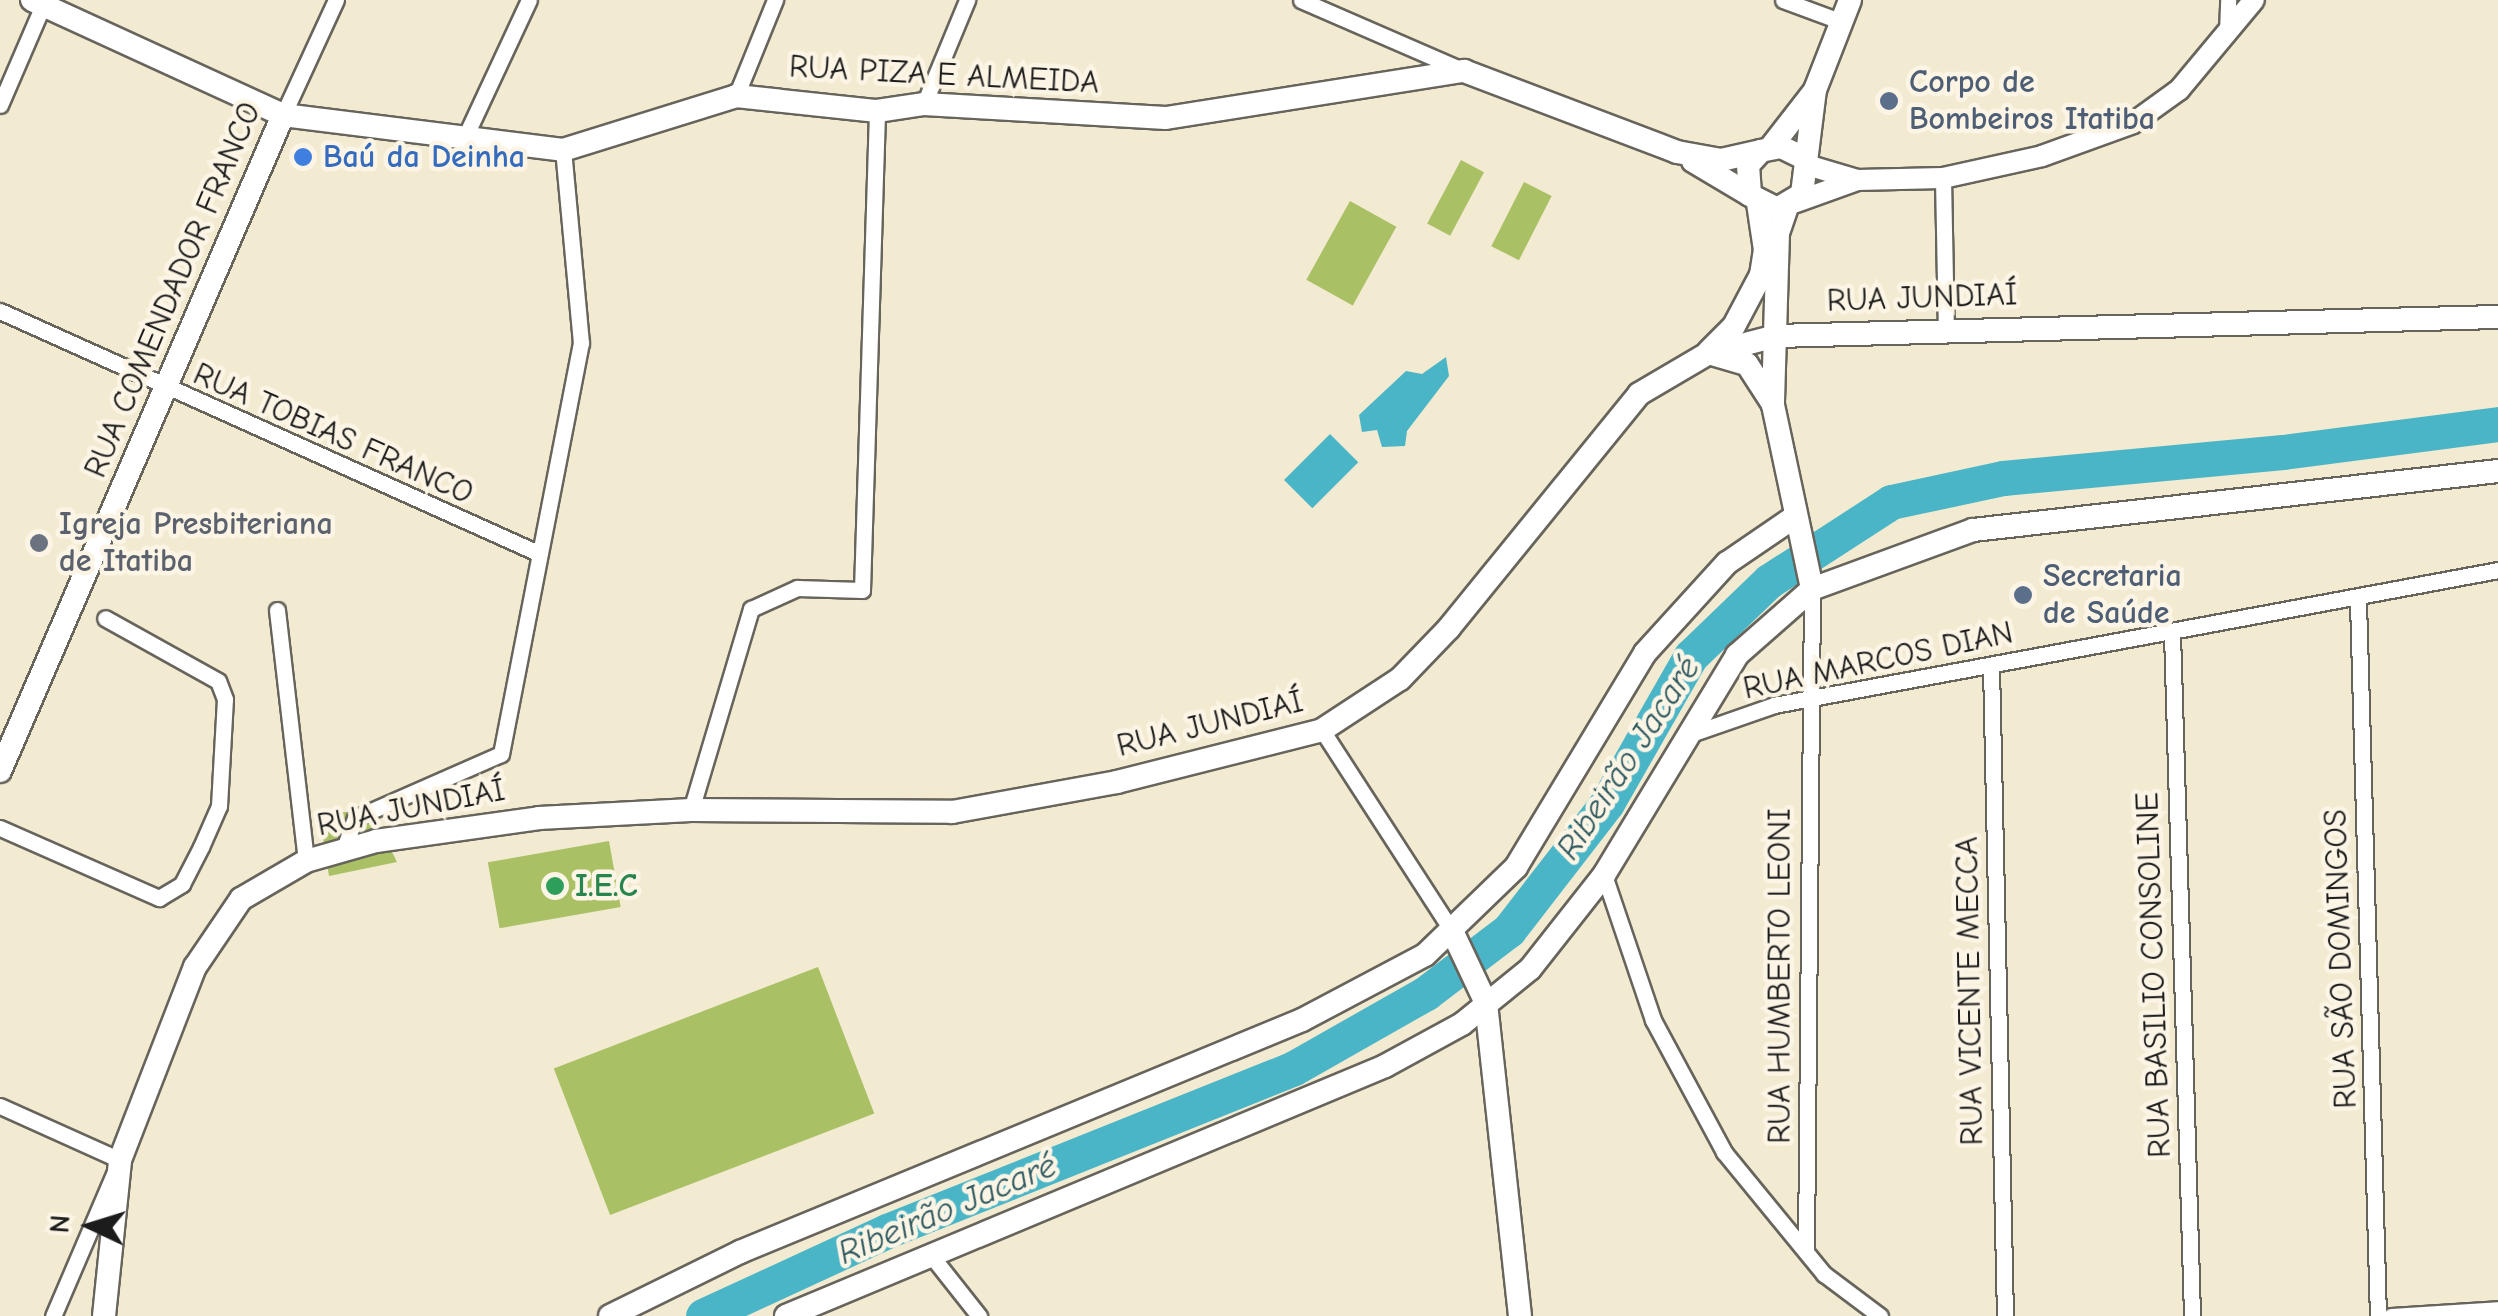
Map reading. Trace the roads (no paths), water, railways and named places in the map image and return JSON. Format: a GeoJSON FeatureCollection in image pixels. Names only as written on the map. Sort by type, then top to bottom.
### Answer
{"type":"FeatureCollection","features":[{"type":"Feature","properties":{"kind":"main road","name":"RUA PIZA E ALMEIDA"},"geometry":{"type":"LineString","coordinates":[[40,2],[283,115],[563,150],[736,96],[877,112],[924,104],[1166,118],[1464,71]]}},
{"type":"Feature","properties":{"kind":"main road"},"geometry":{"type":"LineString","coordinates":[[1810,581],[1795,524],[1774,406],[1778,232],[1806,184],[1805,161],[1816,90],[1846,11]]}},
{"type":"Feature","properties":{"kind":"main road"},"geometry":{"type":"LineString","coordinates":[[1464,71],[1677,152],[1721,160],[1766,149],[1805,161]]}},
{"type":"Feature","properties":{"kind":"main road"},"geometry":{"type":"LineString","coordinates":[[1706,354],[1734,326],[1761,276],[1766,250],[1746,175],[1816,90]]}},
{"type":"Feature","properties":{"kind":"main road","name":"RUA COMENDADOR FRANCO"},"geometry":{"type":"LineString","coordinates":[[0,771],[283,115]]}},
{"type":"Feature","properties":{"kind":"main road"},"geometry":{"type":"LineString","coordinates":[[1677,152],[1754,199],[1791,204]]}},
{"type":"Feature","properties":{"kind":"main road","name":"RUA JUNDIAÍ"},"geometry":{"type":"LineString","coordinates":[[104,1316],[120,1160],[215,932],[242,899],[306,861],[343,850],[538,818],[691,810],[952,812],[1117,782],[1322,730],[1400,679],[1449,628],[1638,394],[1706,354],[1776,336],[2498,316]]}},
{"type":"Feature","properties":{"kind":"main road"},"geometry":{"type":"LineString","coordinates":[[1706,354],[1746,364],[1774,406]]}},
{"type":"Feature","properties":{"kind":"main road"},"geometry":{"type":"LineString","coordinates":[[786,1316],[934,1259],[1385,1066],[1530,969],[1604,876],[1684,736],[1738,655],[1810,581],[1973,530],[2498,470]]}},
{"type":"Feature","properties":{"kind":"main road"},"geometry":{"type":"LineString","coordinates":[[610,1316],[740,1252],[1302,1020],[1454,936],[1516,866],[1646,653],[1728,563],[1795,524]]}},
{"type":"Feature","properties":{"kind":"main road"},"geometry":{"type":"LineString","coordinates":[[1454,936],[1484,999],[1520,1316]]}},
{"type":"Feature","properties":{"kind":"street","name":"RUA COMENDADOR FRANCO"},"geometry":{"type":"LineString","coordinates":[[283,115],[336,0]]}},
{"type":"Feature","properties":{"kind":"street"},"geometry":{"type":"LineString","coordinates":[[465,137],[529,0]]}},
{"type":"Feature","properties":{"kind":"street"},"geometry":{"type":"LineString","coordinates":[[736,96],[775,0]]}},
{"type":"Feature","properties":{"kind":"street"},"geometry":{"type":"LineString","coordinates":[[924,104],[967,0]]}},
{"type":"Feature","properties":{"kind":"street"},"geometry":{"type":"LineString","coordinates":[[1301,0],[1464,71]]}},
{"type":"Feature","properties":{"kind":"street"},"geometry":{"type":"LineString","coordinates":[[1783,0],[1846,11]]}},
{"type":"Feature","properties":{"kind":"street"},"geometry":{"type":"LineString","coordinates":[[2227,34],[2228,0]]}},
{"type":"Feature","properties":{"kind":"street"},"geometry":{"type":"LineString","coordinates":[[1791,204],[1857,180],[1943,178],[2042,156],[2133,123],[2179,90],[2254,0]]}},
{"type":"Feature","properties":{"kind":"street"},"geometry":{"type":"LineString","coordinates":[[0,105],[40,2]]}},
{"type":"Feature","properties":{"kind":"street"},"geometry":{"type":"LineString","coordinates":[[691,810],[752,609],[796,588],[862,590],[877,112]]}},
{"type":"Feature","properties":{"kind":"street"},"geometry":{"type":"LineString","coordinates":[[343,850],[354,818],[501,754],[581,344],[563,150]]}},
{"type":"Feature","properties":{"kind":"street"},"geometry":{"type":"LineString","coordinates":[[1805,161],[1857,180]]}},
{"type":"Feature","properties":{"kind":"street"},"geometry":{"type":"LineString","coordinates":[[1943,178],[1946,329]]}},
{"type":"Feature","properties":{"kind":"street","name":"RUA TOBIAS FRANCO"},"geometry":{"type":"LineString","coordinates":[[0,311],[166,391],[538,553]]}},
{"type":"Feature","properties":{"kind":"street","name":"RUA MARCOS DIAN"},"geometry":{"type":"LineString","coordinates":[[1684,736],[1808,700],[2358,601],[2498,570]]}},
{"type":"Feature","properties":{"kind":"street","name":"RUA HUMBERTO LEONI"},"geometry":{"type":"LineString","coordinates":[[1806,1251],[1810,581]]}},
{"type":"Feature","properties":{"kind":"street","name":"RUA SÃO DOMINGOS"},"geometry":{"type":"LineString","coordinates":[[2358,601],[2378,1316]]}},
{"type":"Feature","properties":{"kind":"street"},"geometry":{"type":"LineString","coordinates":[[277,610],[306,861]]}},
{"type":"Feature","properties":{"kind":"street"},"geometry":{"type":"LineString","coordinates":[[0,828],[159,898],[182,884],[219,806],[225,698],[218,681],[105,618]]}},
{"type":"Feature","properties":{"kind":"street","name":"RUA BASILIO CONSOLINE"},"geometry":{"type":"LineString","coordinates":[[2172,634],[2192,1316]]}},
{"type":"Feature","properties":{"kind":"street","name":"RUA VICENTE MECCA"},"geometry":{"type":"LineString","coordinates":[[1991,665],[2005,1316]]}},
{"type":"Feature","properties":{"kind":"street"},"geometry":{"type":"LineString","coordinates":[[1322,730],[1454,936]]}},
{"type":"Feature","properties":{"kind":"street"},"geometry":{"type":"LineString","coordinates":[[1604,876],[1653,1020],[1724,1152],[1824,1274],[1880,1316]]}},
{"type":"Feature","properties":{"kind":"street"},"geometry":{"type":"LineString","coordinates":[[0,1106],[120,1160],[52,1316]]}},
{"type":"Feature","properties":{"kind":"street"},"geometry":{"type":"LineString","coordinates":[[934,1259],[978,1316]]}},
{"type":"Feature","properties":{"kind":"street"},"geometry":{"type":"LineString","coordinates":[[2391,1316],[2498,1309]]}},
{"type":"Feature","properties":{"kind":"water"},"geometry":{"type":"Polygon","coordinates":[[[1446,357],[1449,376],[1407,431],[1405,446],[1382,447],[1377,430],[1362,432],[1359,415],[1406,371],[1422,374],[1446,357]]]}},
{"type":"Feature","properties":{"kind":"water"},"geometry":{"type":"Polygon","coordinates":[[[1330,434],[1358,462],[1312,508],[1284,480],[1330,434]]]}},
{"type":"Feature","properties":{"kind":"waterway","name":"Ribeirão Jacaré"},"geometry":{"type":"LineString","coordinates":[[703,1316],[887,1231],[1294,1068],[1426,993],[1509,930],[1607,803],[1691,656],[1769,581],[1891,502],[2003,478],[2283,452],[2498,424]]}},
{"type":"Feature","properties":{"kind":"place","name":"Corpo de Bombeiros Itatiba"},"geometry":{"type":"Point","coordinates":[1889,101]}},
{"type":"Feature","properties":{"kind":"place","name":"Baú da Deinha"},"geometry":{"type":"Point","coordinates":[303,157]}},
{"type":"Feature","properties":{"kind":"place","name":"Igreja Presbiteriana de Itatiba"},"geometry":{"type":"Point","coordinates":[39,543]}},
{"type":"Feature","properties":{"kind":"place","name":"Secretaria de Saúde"},"geometry":{"type":"Point","coordinates":[2023,595]}},
{"type":"Feature","properties":{"kind":"place","name":"I.E.C"},"geometry":{"type":"Point","coordinates":[555,886]}}]}
